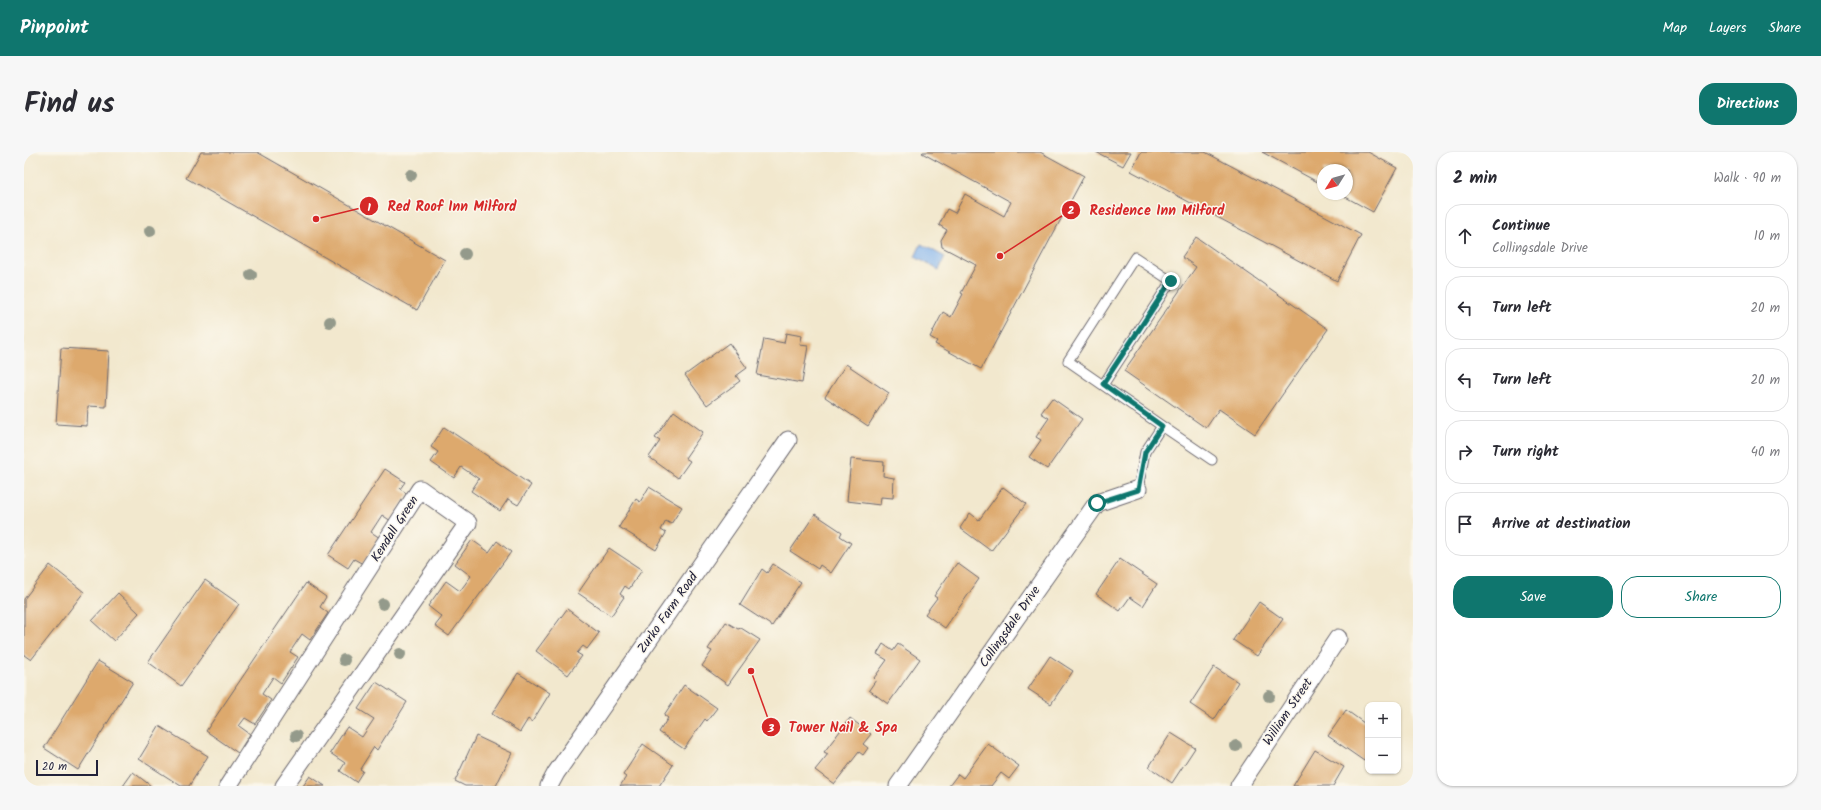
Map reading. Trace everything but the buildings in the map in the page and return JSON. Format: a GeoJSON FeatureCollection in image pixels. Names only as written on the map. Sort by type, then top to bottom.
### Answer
{"type":"FeatureCollection","features":[{"type":"Feature","properties":{"kind":"street","name":"Zurko Farm Road"},"geometry":{"type":"LineString","coordinates":[[549,786],[556,773],[788,440]]}},
{"type":"Feature","properties":{"kind":"street","name":"Kendall Green"},"geometry":{"type":"LineString","coordinates":[[228,786],[420,489],[468,523],[284,786]]}},
{"type":"Feature","properties":{"kind":"street","name":"Collingsdale Drive"},"geometry":{"type":"LineString","coordinates":[[898,786],[1097,503],[1138,490]]}},
{"type":"Feature","properties":{"kind":"street","name":"William Street"},"geometry":{"type":"LineString","coordinates":[[1239,786],[1338,638]]}},
{"type":"Feature","properties":{"kind":"lane"},"geometry":{"type":"LineString","coordinates":[[1103,384],[1171,281],[1134,257],[1068,360],[1212,460]]}},
{"type":"Feature","properties":{"kind":"lane"},"geometry":{"type":"LineString","coordinates":[[1138,490],[1145,452],[1162,426]]}},
{"type":"Feature","properties":{"kind":"water"},"geometry":{"type":"Polygon","coordinates":[[[921,244],[945,257],[939,270],[915,257],[921,244]]]}},
{"type":"Feature","properties":{"kind":"place","name":"Red Roof Inn Milford"},"geometry":{"type":"Point","coordinates":[316,219]}},
{"type":"Feature","properties":{"kind":"place","name":"Residence Inn Milford"},"geometry":{"type":"Point","coordinates":[1000,256]}},
{"type":"Feature","properties":{"kind":"place","name":"Tower Nail & Spa"},"geometry":{"type":"Point","coordinates":[751,671]}},
{"type":"Feature","properties":{"kind":"route"},"geometry":{"type":"LineString","coordinates":[[1097,503],[1138,490],[1145,452],[1162,426],[1103,384],[1171,281]]}}]}
